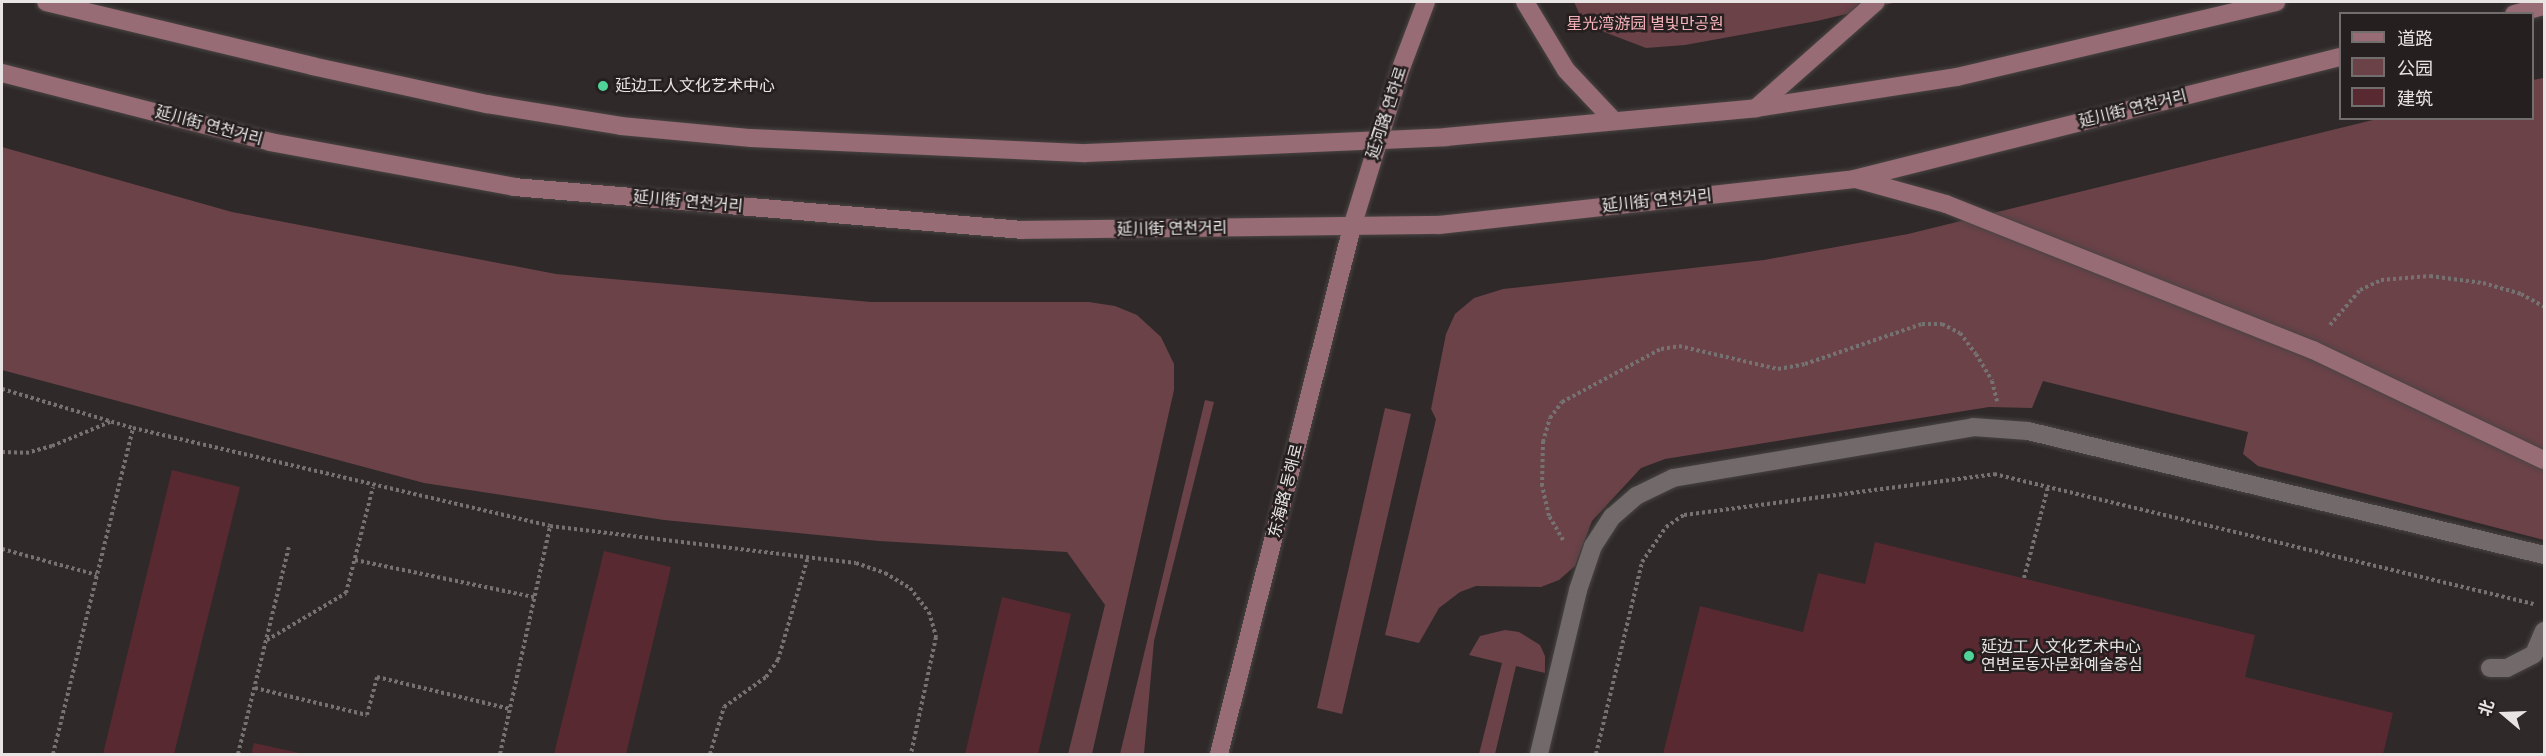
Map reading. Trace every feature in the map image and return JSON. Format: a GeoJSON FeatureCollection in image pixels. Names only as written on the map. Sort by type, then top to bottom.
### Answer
{"type":"FeatureCollection","features":[{"type":"Feature","properties":{"kind":"main road"},"geometry":{"type":"LineString","coordinates":[[46,2],[324,69],[487,104],[621,126],[751,138],[1086,153],[1378,137],[1446,137],[1756,108],[1957,77],[2276,2]]}},
{"type":"Feature","properties":{"kind":"main road","name":"延河路 연하로"},"geometry":{"type":"LineString","coordinates":[[1352,227],[1378,137],[1426,2]]}},
{"type":"Feature","properties":{"kind":"main road"},"geometry":{"type":"LineString","coordinates":[[1525,2],[1566,70],[1614,121]]}},
{"type":"Feature","properties":{"kind":"main road"},"geometry":{"type":"LineString","coordinates":[[1756,108],[1876,2]]}},
{"type":"Feature","properties":{"kind":"main road"},"geometry":{"type":"LineString","coordinates":[[2522,12],[2544,6]]}},
{"type":"Feature","properties":{"kind":"main road","name":"延川街 연천거리"},"geometry":{"type":"LineString","coordinates":[[2,73],[270,142],[514,187],[1023,230],[1439,225],[1854,179],[2339,57]]}},
{"type":"Feature","properties":{"kind":"main road"},"geometry":{"type":"LineString","coordinates":[[1854,179],[1946,204],[2313,350],[2544,460]]}},
{"type":"Feature","properties":{"kind":"main road","name":"东海路 동해로"},"geometry":{"type":"LineString","coordinates":[[1219,754],[1352,227]]}},
{"type":"Feature","properties":{"kind":"lane"},"geometry":{"type":"LineString","coordinates":[[1539,754],[1593,546],[1612,517],[1636,496],[1673,478],[1973,427],[2028,431],[2544,555]]}},
{"type":"Feature","properties":{"kind":"lane"},"geometry":{"type":"LineString","coordinates":[[2490,668],[2507,668],[2535,654],[2544,631]]}},
{"type":"Feature","properties":{"kind":"path"},"geometry":{"type":"LineString","coordinates":[[2313,350],[2342,307],[2360,290],[2381,280],[2430,276],[2483,283],[2521,294],[2544,307]]}},
{"type":"Feature","properties":{"kind":"path"},"geometry":{"type":"LineString","coordinates":[[1587,564],[1562,538],[1550,516],[1542,486],[1543,442],[1550,418],[1562,402],[1661,349],[1679,346],[1778,369],[1805,364],[1922,324],[1942,324],[1960,333],[1992,381],[2004,430]]}},
{"type":"Feature","properties":{"kind":"path"},"geometry":{"type":"LineString","coordinates":[[2,389],[133,429],[374,487],[550,526],[856,563],[885,573],[910,588],[929,612],[936,637],[911,754]]}},
{"type":"Feature","properties":{"kind":"path"},"geometry":{"type":"LineString","coordinates":[[2,452],[26,453],[52,446],[111,422]]}},
{"type":"Feature","properties":{"kind":"path"},"geometry":{"type":"LineString","coordinates":[[53,754],[133,429]]}},
{"type":"Feature","properties":{"kind":"path"},"geometry":{"type":"LineString","coordinates":[[1596,754],[1642,562],[1666,527],[1684,515],[1994,474],[2544,608]]}},
{"type":"Feature","properties":{"kind":"path"},"geometry":{"type":"LineString","coordinates":[[266,641],[346,593],[374,487]]}},
{"type":"Feature","properties":{"kind":"path"},"geometry":{"type":"LineString","coordinates":[[2024,578],[2048,487]]}},
{"type":"Feature","properties":{"kind":"path"},"geometry":{"type":"LineString","coordinates":[[500,754],[550,526]]}},
{"type":"Feature","properties":{"kind":"path"},"geometry":{"type":"LineString","coordinates":[[238,754],[289,547]]}},
{"type":"Feature","properties":{"kind":"path"},"geometry":{"type":"LineString","coordinates":[[2,549],[97,575]]}},
{"type":"Feature","properties":{"kind":"path"},"geometry":{"type":"LineString","coordinates":[[710,754],[724,707],[766,677],[778,660],[808,557]]}},
{"type":"Feature","properties":{"kind":"path"},"geometry":{"type":"LineString","coordinates":[[355,560],[534,597]]}},
{"type":"Feature","properties":{"kind":"path"},"geometry":{"type":"LineString","coordinates":[[255,688],[367,715],[377,677],[510,709]]}},
{"type":"Feature","properties":{"kind":"green space","name":"星光湾游园 별빛만공원"},"geometry":{"type":"Polygon","coordinates":[[[1574,2],[1897,2],[1817,21],[1685,45],[1646,48],[1604,32],[1579,13],[1574,2]]]}},
{"type":"Feature","properties":{"kind":"green space"},"geometry":{"type":"Polygon","coordinates":[[[2544,78],[2544,540],[2258,466],[2243,454],[2248,432],[2043,381],[2032,408],[1989,407],[1665,459],[1641,468],[1592,521],[1575,566],[1559,580],[1541,587],[1476,586],[1460,592],[1439,608],[1419,643],[1385,635],[1436,419],[1431,409],[1446,334],[1455,314],[1474,298],[1503,289],[1764,260],[1908,234],[2373,120],[2534,120],[2534,80],[2544,78]]]}},
{"type":"Feature","properties":{"kind":"green space"},"geometry":{"type":"Polygon","coordinates":[[[2,147],[232,212],[556,274],[871,302],[1089,302],[1115,306],[1137,315],[1161,337],[1174,364],[1174,390],[1092,754],[1068,754],[1105,605],[1067,552],[879,541],[664,520],[424,483],[2,370],[2,147]]]}},
{"type":"Feature","properties":{"kind":"green space"},"geometry":{"type":"Polygon","coordinates":[[[1205,400],[1214,402],[1154,641],[1144,754],[1120,754],[1205,400]]]}},
{"type":"Feature","properties":{"kind":"green space"},"geometry":{"type":"Polygon","coordinates":[[[1385,408],[1411,414],[1342,714],[1317,708],[1385,408]]]}},
{"type":"Feature","properties":{"kind":"green space"},"geometry":{"type":"Polygon","coordinates":[[[1505,630],[1519,632],[1540,645],[1545,656],[1545,673],[1516,666],[1495,754],[1479,754],[1502,663],[1469,655],[1480,636],[1505,630]]]}},
{"type":"Feature","properties":{"kind":"building"},"geometry":{"type":"Polygon","coordinates":[[[172,470],[240,487],[174,754],[103,754],[172,470]]]}},
{"type":"Feature","properties":{"kind":"building","name":"延边工人文化艺术中心 연변로동자문화예술중심"},"geometry":{"type":"Polygon","coordinates":[[[1875,542],[2255,635],[2245,677],[2393,713],[2383,754],[1663,754],[1700,606],[1803,632],[1818,573],[1865,584],[1875,542]]]}},
{"type":"Feature","properties":{"kind":"building"},"geometry":{"type":"Polygon","coordinates":[[[604,551],[671,567],[626,754],[554,754],[604,551]]]}},
{"type":"Feature","properties":{"kind":"building"},"geometry":{"type":"Polygon","coordinates":[[[1002,597],[1071,614],[1038,754],[965,754],[1002,597]]]}},
{"type":"Feature","properties":{"kind":"building"},"geometry":{"type":"Polygon","coordinates":[[[254,743],[304,754],[251,754],[254,743]]]}},
{"type":"Feature","properties":{"kind":"place","name":"延边工人文化艺术中心"},"geometry":{"type":"Point","coordinates":[603,86]}},
{"type":"Feature","properties":{"kind":"place","name":"延边工人文化艺术中心 연변로동자문화예술중심"},"geometry":{"type":"Point","coordinates":[1969,656]}}]}
